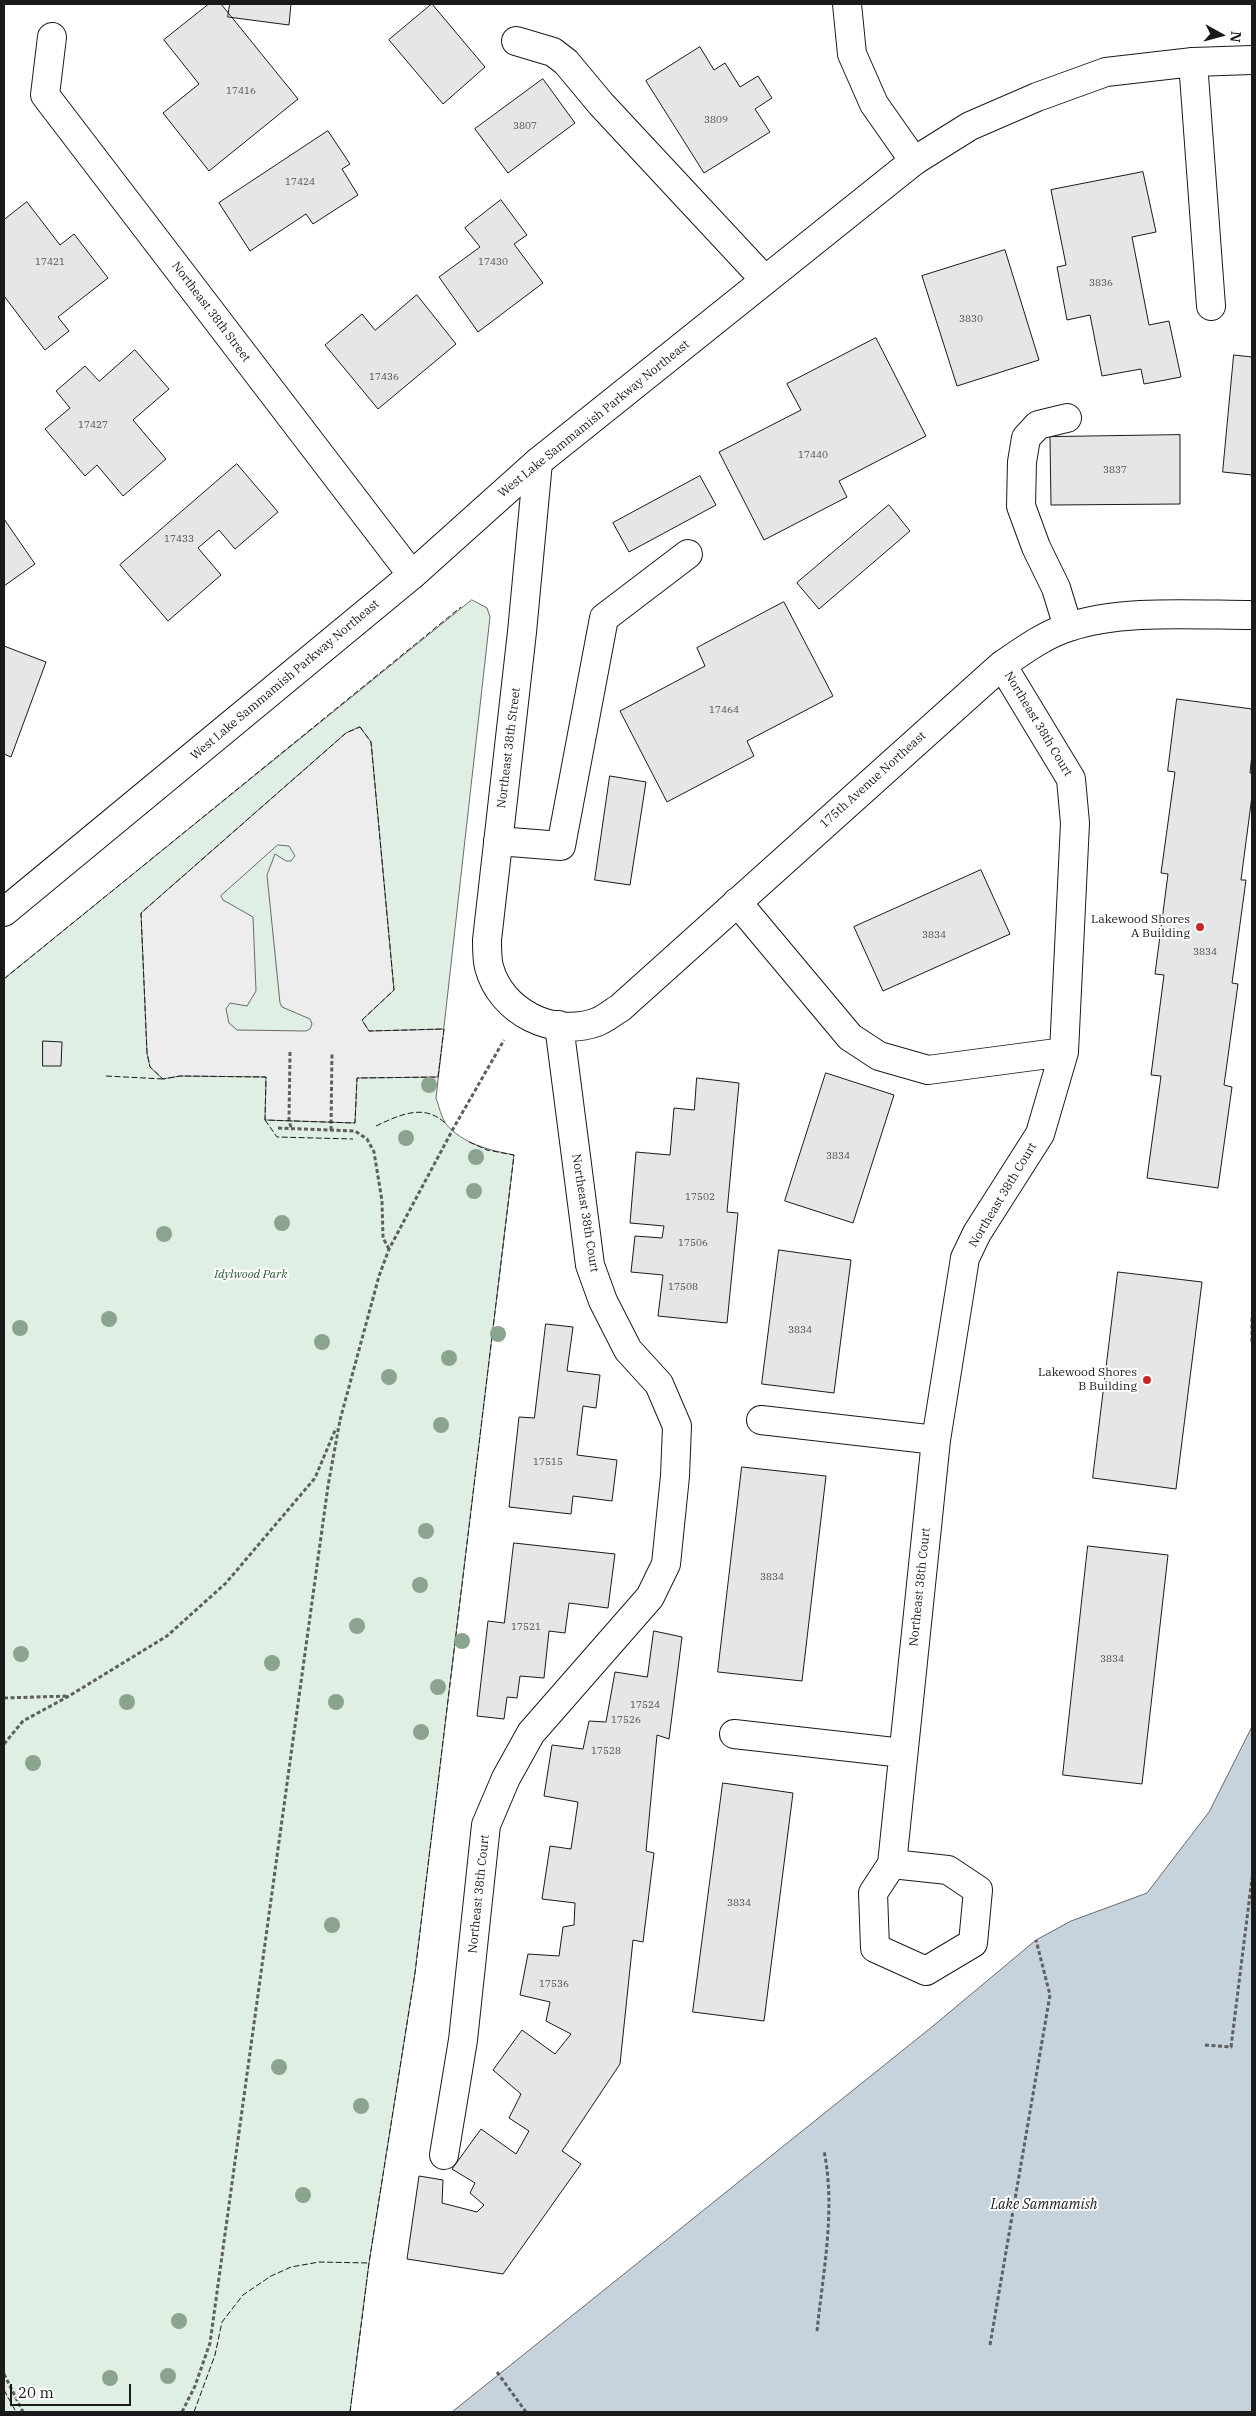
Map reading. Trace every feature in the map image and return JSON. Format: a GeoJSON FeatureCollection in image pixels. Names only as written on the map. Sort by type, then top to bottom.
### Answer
{"type":"FeatureCollection","features":[{"type":"Feature","properties":{"kind":"street"},"geometry":{"type":"LineString","coordinates":[[847,4],[852,54],[874,104],[914,161]]}},
{"type":"Feature","properties":{"kind":"street","name":"Northeast 38th Street"},"geometry":{"type":"LineString","coordinates":[[52,37],[45,95],[412,575]]}},
{"type":"Feature","properties":{"kind":"street"},"geometry":{"type":"LineString","coordinates":[[516,41],[553,52],[566,62],[601,104],[765,280]]}},
{"type":"Feature","properties":{"kind":"street","name":"West Lake Sammamish Parkway Northeast"},"geometry":{"type":"LineString","coordinates":[[4,912],[412,575],[538,462],[914,161],[970,126],[1037,97],[1106,72],[1194,62],[1252,60]]}},
{"type":"Feature","properties":{"kind":"street"},"geometry":{"type":"LineString","coordinates":[[1194,62],[1211,306]]}},
{"type":"Feature","properties":{"kind":"street"},"geometry":{"type":"LineString","coordinates":[[1067,418],[1038,425],[1026,438],[1022,462],[1020,506],[1036,547],[1056,588],[1068,627]]}},
{"type":"Feature","properties":{"kind":"street","name":"Northeast 38th Street"},"geometry":{"type":"LineString","coordinates":[[526,1014],[501,992],[489,967],[487,940],[522,632],[538,462]]}},
{"type":"Feature","properties":{"kind":"street"},"geometry":{"type":"LineString","coordinates":[[498,841],[562,846],[604,618],[688,554]]}},
{"type":"Feature","properties":{"kind":"street","name":"175th Avenue Northeast"},"geometry":{"type":"LineString","coordinates":[[526,1014],[544,1024],[571,1027],[597,1022],[620,1008],[1002,665],[1039,640],[1068,627],[1096,619],[1124,616],[1252,615]]}},
{"type":"Feature","properties":{"kind":"street","name":"Northeast 38th Court"},"geometry":{"type":"LineString","coordinates":[[892,1864],[948,1870],[978,1890],[973,1943],[926,1971],[875,1948],[873,1893],[892,1864],[936,1440],[965,1258],[978,1233],[1040,1134],[1064,1052],[1075,824],[1071,779],[1002,665]]}},
{"type":"Feature","properties":{"kind":"street"},"geometry":{"type":"LineString","coordinates":[[737,902],[850,1037],[879,1056],[928,1070],[1064,1052]]}},
{"type":"Feature","properties":{"kind":"street","name":"Northeast 38th Court"},"geometry":{"type":"LineString","coordinates":[[444,2155],[463,2040],[486,1825],[506,1778],[531,1733],[650,1597],[666,1564],[675,1476],[677,1426],[659,1384],[628,1350],[603,1301],[590,1265],[558,1025]]}},
{"type":"Feature","properties":{"kind":"street"},"geometry":{"type":"LineString","coordinates":[[761,1420],[936,1440]]}},
{"type":"Feature","properties":{"kind":"street"},"geometry":{"type":"LineString","coordinates":[[734,1734],[903,1753]]}},
{"type":"Feature","properties":{"kind":"path"},"geometry":{"type":"LineString","coordinates":[[182,2412],[195,2386],[210,2343],[328,1486],[340,1420],[379,1276],[389,1249],[452,1129],[526,1014]]}},
{"type":"Feature","properties":{"kind":"path"},"geometry":{"type":"LineString","coordinates":[[290,1052],[290,1121],[292,1130]]}},
{"type":"Feature","properties":{"kind":"path"},"geometry":{"type":"LineString","coordinates":[[331,1130],[332,1052]]}},
{"type":"Feature","properties":{"kind":"path"},"geometry":{"type":"LineString","coordinates":[[278,1128],[355,1131],[367,1138],[374,1152],[382,1201],[383,1238],[389,1249]]}},
{"type":"Feature","properties":{"kind":"path"},"geometry":{"type":"LineString","coordinates":[[1252,1318],[1252,1343]]}},
{"type":"Feature","properties":{"kind":"path"},"geometry":{"type":"LineString","coordinates":[[4,1744],[23,1721],[69,1696],[167,1636],[226,1583],[315,1478],[340,1420]]}},
{"type":"Feature","properties":{"kind":"path"},"geometry":{"type":"LineString","coordinates":[[4,1698],[69,1696]]}},
{"type":"Feature","properties":{"kind":"path"},"geometry":{"type":"LineString","coordinates":[[1205,2044],[1231,2047],[1252,1878]]}},
{"type":"Feature","properties":{"kind":"path"},"geometry":{"type":"LineString","coordinates":[[990,2345],[1050,1995],[1036,1940]]}},
{"type":"Feature","properties":{"kind":"path"},"geometry":{"type":"LineString","coordinates":[[818,2331],[830,2199],[829,2175],[824,2150]]}},
{"type":"Feature","properties":{"kind":"path"},"geometry":{"type":"LineString","coordinates":[[497,2372],[526,2412]]}},
{"type":"Feature","properties":{"kind":"path"},"geometry":{"type":"LineString","coordinates":[[4,2374],[23,2412]]}},
{"type":"Feature","properties":{"kind":"green space","name":"Idylwood Park"},"geometry":{"type":"Polygon","coordinates":[[[472,600],[487,608],[490,617],[436,1098],[446,1124],[460,1137],[486,1148],[514,1155],[415,1973],[369,2263],[350,2412],[4,2412],[4,979],[472,600]]]}},
{"type":"Feature","properties":{"kind":"shaded area"},"geometry":{"type":"Polygon","coordinates":[[[360,727],[371,742],[394,990],[362,1020],[369,1031],[444,1029],[438,1077],[357,1078],[355,1123],[265,1120],[266,1077],[180,1076],[163,1079],[150,1067],[147,1053],[141,913],[346,733],[360,727]],[[278,845],[221,896],[223,900],[253,917],[256,991],[247,1006],[230,1003],[226,1009],[229,1023],[237,1030],[306,1031],[310,1029],[312,1024],[310,1019],[282,1007],[280,1003],[267,875],[275,854],[286,861],[291,861],[295,856],[289,846],[278,845]]]}},
{"type":"Feature","properties":{"kind":"water","name":"Lake Sammamish"},"geometry":{"type":"Polygon","coordinates":[[[1252,1727],[1252,2412],[452,2412],[933,2026],[1036,1940],[1071,1921],[1147,1893],[1209,1812],[1252,1727]]]}},
{"type":"Feature","properties":{"kind":"building"},"geometry":{"type":"Polygon","coordinates":[[[209,4],[221,4],[298,99],[209,171],[163,113],[199,84],[164,40],[209,4]]]}},
{"type":"Feature","properties":{"kind":"building"},"geometry":{"type":"Polygon","coordinates":[[[230,4],[291,4],[289,25],[228,17],[230,4]]]}},
{"type":"Feature","properties":{"kind":"building"},"geometry":{"type":"Polygon","coordinates":[[[432,4],[485,67],[443,104],[389,40],[432,4]]]}},
{"type":"Feature","properties":{"kind":"building"},"geometry":{"type":"Polygon","coordinates":[[[700,47],[714,70],[725,63],[740,87],[758,76],[772,98],[755,109],[770,132],[704,173],[646,81],[700,47]]]}},
{"type":"Feature","properties":{"kind":"building"},"geometry":{"type":"Polygon","coordinates":[[[543,79],[575,123],[508,173],[475,129],[543,79]]]}},
{"type":"Feature","properties":{"kind":"building"},"geometry":{"type":"Polygon","coordinates":[[[328,131],[350,164],[342,169],[358,195],[313,224],[306,214],[250,251],[219,203],[328,131]]]}},
{"type":"Feature","properties":{"kind":"building"},"geometry":{"type":"Polygon","coordinates":[[[1143,172],[1156,232],[1132,237],[1149,325],[1169,321],[1181,377],[1144,384],[1141,369],[1102,376],[1090,315],[1067,320],[1057,267],[1066,265],[1051,190],[1143,172]]]}},
{"type":"Feature","properties":{"kind":"building"},"geometry":{"type":"Polygon","coordinates":[[[501,200],[527,235],[514,244],[543,283],[478,332],[439,277],[480,247],[465,228],[501,200]]]}},
{"type":"Feature","properties":{"kind":"building"},"geometry":{"type":"Polygon","coordinates":[[[27,202],[60,245],[74,234],[108,278],[58,317],[69,331],[45,350],[4,296],[4,220],[27,202]]]}},
{"type":"Feature","properties":{"kind":"building"},"geometry":{"type":"Polygon","coordinates":[[[1005,250],[1039,360],[957,386],[922,276],[1005,250]]]}},
{"type":"Feature","properties":{"kind":"building"},"geometry":{"type":"Polygon","coordinates":[[[417,295],[456,344],[378,409],[325,345],[362,314],[375,330],[417,295]]]}},
{"type":"Feature","properties":{"kind":"building"},"geometry":{"type":"Polygon","coordinates":[[[876,338],[926,436],[839,481],[847,497],[764,540],[719,452],[801,410],[787,384],[876,338]]]}},
{"type":"Feature","properties":{"kind":"building"},"geometry":{"type":"Polygon","coordinates":[[[135,350],[169,389],[133,420],[166,459],[123,496],[97,465],[85,476],[45,429],[70,408],[56,391],[85,366],[99,381],[135,350]]]}},
{"type":"Feature","properties":{"kind":"building"},"geometry":{"type":"Polygon","coordinates":[[[1234,355],[1252,357],[1252,475],[1223,472],[1234,355]]]}},
{"type":"Feature","properties":{"kind":"building"},"geometry":{"type":"Polygon","coordinates":[[[1180,435],[1180,504],[1051,505],[1050,437],[1180,435]]]}},
{"type":"Feature","properties":{"kind":"building"},"geometry":{"type":"Polygon","coordinates":[[[237,464],[278,512],[235,549],[219,530],[198,548],[221,575],[168,621],[120,565],[237,464]]]}},
{"type":"Feature","properties":{"kind":"building"},"geometry":{"type":"Polygon","coordinates":[[[700,476],[716,505],[629,552],[613,523],[700,476]]]}},
{"type":"Feature","properties":{"kind":"building"},"geometry":{"type":"Polygon","coordinates":[[[889,505],[910,531],[819,609],[797,583],[889,505]]]}},
{"type":"Feature","properties":{"kind":"building"},"geometry":{"type":"Polygon","coordinates":[[[4,519],[35,564],[4,586],[4,519]]]}},
{"type":"Feature","properties":{"kind":"building"},"geometry":{"type":"Polygon","coordinates":[[[784,602],[833,696],[747,741],[754,756],[667,802],[620,711],[705,666],[697,648],[784,602]]]}},
{"type":"Feature","properties":{"kind":"building"},"geometry":{"type":"Polygon","coordinates":[[[4,646],[46,662],[11,757],[4,754],[4,646]]]}},
{"type":"Feature","properties":{"kind":"building","name":"Lakewood Shores A Building"},"geometry":{"type":"Polygon","coordinates":[[[1177,699],[1252,709],[1250,773],[1252,773],[1252,796],[1241,880],[1246,880],[1232,983],[1238,984],[1224,1085],[1232,1087],[1218,1188],[1147,1178],[1161,1076],[1151,1075],[1164,975],[1155,974],[1168,874],[1161,873],[1175,772],[1168,771],[1177,699]]]}},
{"type":"Feature","properties":{"kind":"building"},"geometry":{"type":"Polygon","coordinates":[[[610,776],[646,782],[630,885],[595,880],[610,776]]]}},
{"type":"Feature","properties":{"kind":"building"},"geometry":{"type":"Polygon","coordinates":[[[981,870],[1010,934],[883,991],[854,927],[981,870]]]}},
{"type":"Feature","properties":{"kind":"building"},"geometry":{"type":"Polygon","coordinates":[[[43,1041],[62,1042],[61,1066],[43,1066],[43,1041]]]}},
{"type":"Feature","properties":{"kind":"building"},"geometry":{"type":"Polygon","coordinates":[[[826,1073],[894,1095],[853,1223],[785,1201],[826,1073]]]}},
{"type":"Feature","properties":{"kind":"building"},"geometry":{"type":"Polygon","coordinates":[[[697,1078],[739,1083],[727,1212],[738,1213],[727,1323],[658,1316],[663,1275],[631,1272],[635,1236],[662,1238],[664,1226],[630,1223],[636,1152],[670,1155],[674,1108],[694,1110],[697,1078]]]}},
{"type":"Feature","properties":{"kind":"building"},"geometry":{"type":"Polygon","coordinates":[[[779,1250],[851,1260],[834,1393],[762,1384],[779,1250]]]}},
{"type":"Feature","properties":{"kind":"building","name":"Lakewood Shores B Building"},"geometry":{"type":"Polygon","coordinates":[[[1118,1272],[1202,1282],[1176,1489],[1093,1478],[1118,1272]]]}},
{"type":"Feature","properties":{"kind":"building"},"geometry":{"type":"Polygon","coordinates":[[[546,1324],[573,1327],[567,1371],[600,1375],[596,1408],[583,1406],[577,1455],[617,1460],[612,1501],[573,1496],[571,1514],[509,1507],[519,1417],[534,1418],[546,1324]]]}},
{"type":"Feature","properties":{"kind":"building"},"geometry":{"type":"Polygon","coordinates":[[[742,1467],[826,1476],[802,1681],[718,1672],[742,1467]]]}},
{"type":"Feature","properties":{"kind":"building"},"geometry":{"type":"Polygon","coordinates":[[[514,1543],[615,1554],[608,1608],[569,1603],[565,1633],[549,1631],[544,1678],[520,1676],[517,1698],[507,1697],[504,1719],[477,1716],[488,1621],[504,1623],[514,1543]]]}},
{"type":"Feature","properties":{"kind":"building"},"geometry":{"type":"Polygon","coordinates":[[[1088,1546],[1168,1555],[1142,1784],[1063,1775],[1088,1546]]]}},
{"type":"Feature","properties":{"kind":"building"},"geometry":{"type":"Polygon","coordinates":[[[654,1631],[682,1637],[669,1739],[657,1735],[646,1851],[654,1853],[643,1942],[633,1940],[620,2064],[562,2151],[581,2164],[503,2274],[407,2259],[419,2176],[443,2180],[442,2203],[477,2212],[484,2205],[470,2193],[475,2183],[452,2169],[481,2129],[516,2154],[529,2131],[509,2118],[521,2094],[493,2070],[522,2030],[555,2054],[571,2034],[546,2021],[550,2002],[520,1995],[528,1954],[559,1956],[563,1927],[574,1925],[575,1903],[542,1899],[550,1846],[571,1849],[578,1802],[544,1796],[552,1745],[583,1749],[589,1721],[606,1722],[615,1672],[647,1677],[654,1631]]]}},
{"type":"Feature","properties":{"kind":"building"},"geometry":{"type":"Polygon","coordinates":[[[723,1783],[793,1793],[764,2021],[693,2012],[723,1783]]]}},
{"type":"Feature","properties":{"kind":"fence"},"geometry":{"type":"LineString","coordinates":[[4,979],[461,607]]}},
{"type":"Feature","properties":{"kind":"fence"},"geometry":{"type":"LineString","coordinates":[[360,727],[371,742],[394,990],[362,1020],[369,1031],[444,1029],[438,1077],[357,1078],[355,1123],[265,1120],[266,1077],[180,1076],[163,1079],[150,1067],[147,1053],[141,913],[346,733],[360,727]]}},
{"type":"Feature","properties":{"kind":"fence"},"geometry":{"type":"LineString","coordinates":[[106,1076],[163,1079]]}},
{"type":"Feature","properties":{"kind":"fence"},"geometry":{"type":"LineString","coordinates":[[376,1126],[402,1115],[420,1112],[429,1113],[445,1123]]}},
{"type":"Feature","properties":{"kind":"fence"},"geometry":{"type":"LineString","coordinates":[[265,1120],[277,1137],[353,1139]]}},
{"type":"Feature","properties":{"kind":"fence"},"geometry":{"type":"LineString","coordinates":[[350,2412],[369,2263],[415,1973],[514,1155],[487,1150],[467,1141]]}},
{"type":"Feature","properties":{"kind":"fence"},"geometry":{"type":"LineString","coordinates":[[194,2412],[215,2355],[222,2322],[243,2295],[271,2276],[291,2267],[319,2262],[369,2263]]}},
{"type":"Feature","properties":{"kind":"fence"},"geometry":{"type":"LineString","coordinates":[[4,2390],[16,2412]]}},
{"type":"Feature","properties":{"kind":"place","name":"Lakewood Shores A Building"},"geometry":{"type":"Point","coordinates":[1200,927]}},
{"type":"Feature","properties":{"kind":"place","name":"Lakewood Shores B Building"},"geometry":{"type":"Point","coordinates":[1147,1380]}}]}
